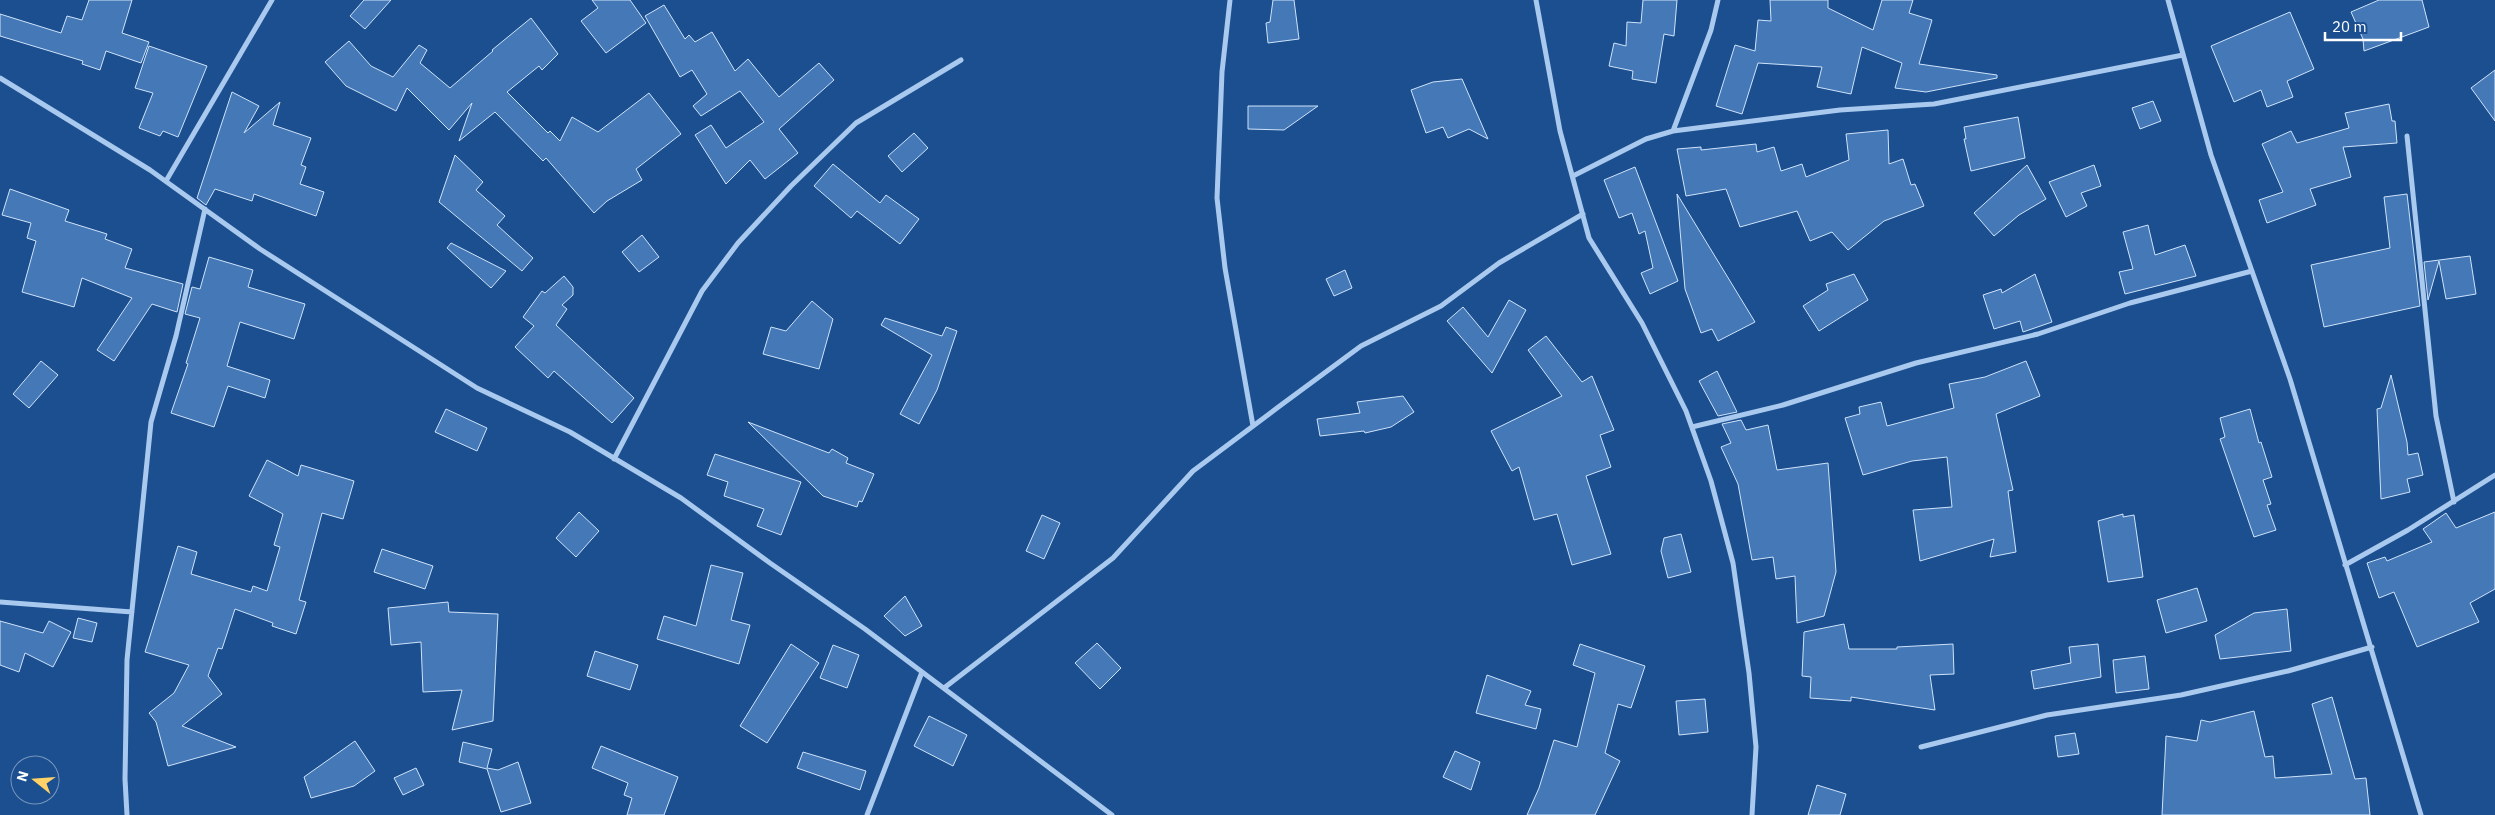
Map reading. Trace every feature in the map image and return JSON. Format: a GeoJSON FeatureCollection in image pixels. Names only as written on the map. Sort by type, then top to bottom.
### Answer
{"type":"FeatureCollection","features":[{"type":"Feature","properties":{"kind":"street"},"geometry":{"type":"LineString","coordinates":[[166,181],[272,0]]}},
{"type":"Feature","properties":{"kind":"street"},"geometry":{"type":"LineString","coordinates":[[1230,0],[1222,72],[1217,198],[1225,268],[1253,426]]}},
{"type":"Feature","properties":{"kind":"street"},"geometry":{"type":"LineString","coordinates":[[1536,0],[1560,132],[1589,238],[1642,323],[1686,411],[1711,481],[1733,563],[1750,673],[1756,747],[1752,815]]}},
{"type":"Feature","properties":{"kind":"street"},"geometry":{"type":"LineString","coordinates":[[1673,131],[1711,30],[1718,0]]}},
{"type":"Feature","properties":{"kind":"street"},"geometry":{"type":"LineString","coordinates":[[2168,0],[2211,155],[2290,379],[2344,565],[2372,647],[2421,815]]}},
{"type":"Feature","properties":{"kind":"street"},"geometry":{"type":"LineString","coordinates":[[1573,176],[1646,139],[1673,131],[1840,110],[1934,104],[2183,55]]}},
{"type":"Feature","properties":{"kind":"street"},"geometry":{"type":"LineString","coordinates":[[614,459],[702,291],[738,243],[791,186],[856,123],[961,60]]}},
{"type":"Feature","properties":{"kind":"street"},"geometry":{"type":"LineString","coordinates":[[0,78],[166,181],[260,248],[477,388],[570,432],[681,498],[770,564],[865,629],[1112,815]]}},
{"type":"Feature","properties":{"kind":"street"},"geometry":{"type":"LineString","coordinates":[[2407,136],[2436,416],[2454,502]]}},
{"type":"Feature","properties":{"kind":"street"},"geometry":{"type":"LineString","coordinates":[[127,815],[125,780],[127,660],[151,422],[176,336],[206,209]]}},
{"type":"Feature","properties":{"kind":"street"},"geometry":{"type":"LineString","coordinates":[[944,688],[1113,558],[1193,471],[1253,426],[1362,346],[1441,306],[1499,263],[1583,214]]}},
{"type":"Feature","properties":{"kind":"street"},"geometry":{"type":"LineString","coordinates":[[1692,428],[1783,405],[1916,364],[2038,334],[2130,303],[2252,271]]}},
{"type":"Feature","properties":{"kind":"street"},"geometry":{"type":"LineString","coordinates":[[2344,565],[2454,502],[2495,475]]}},
{"type":"Feature","properties":{"kind":"street"},"geometry":{"type":"LineString","coordinates":[[0,602],[132,612]]}},
{"type":"Feature","properties":{"kind":"street"},"geometry":{"type":"LineString","coordinates":[[1921,747],[2047,715],[2181,696],[2288,672],[2372,647]]}},
{"type":"Feature","properties":{"kind":"street"},"geometry":{"type":"LineString","coordinates":[[867,815],[922,672]]}},
{"type":"Feature","properties":{"kind":"building"},"geometry":{"type":"Polygon","coordinates":[[[89,0],[132,0],[122,33],[149,42],[141,63],[106,51],[100,70],[82,64],[83,61],[0,36],[0,14],[61,33],[67,16],[82,20],[89,0]]]}},
{"type":"Feature","properties":{"kind":"building"},"geometry":{"type":"Polygon","coordinates":[[[364,0],[391,0],[365,29],[350,16],[364,0]]]}},
{"type":"Feature","properties":{"kind":"building"},"geometry":{"type":"Polygon","coordinates":[[[592,0],[630,0],[646,23],[606,53],[581,21],[598,8],[592,0]]]}},
{"type":"Feature","properties":{"kind":"building"},"geometry":{"type":"Polygon","coordinates":[[[1273,0],[1294,0],[1299,39],[1268,43],[1266,23],[1270,22],[1273,0]]]}},
{"type":"Feature","properties":{"kind":"building"},"geometry":{"type":"Polygon","coordinates":[[[1643,0],[1677,0],[1674,36],[1664,34],[1656,83],[1632,79],[1633,71],[1609,66],[1614,43],[1626,46],[1627,22],[1641,23],[1643,0]]]}},
{"type":"Feature","properties":{"kind":"building"},"geometry":{"type":"Polygon","coordinates":[[[1770,0],[1828,0],[1828,8],[1873,30],[1882,0],[1913,0],[1909,13],[1932,20],[1919,64],[1997,75],[1997,78],[1926,92],[1895,88],[1902,63],[1862,47],[1851,94],[1817,87],[1822,67],[1758,63],[1742,114],[1716,106],[1735,45],[1755,51],[1758,20],[1771,21],[1770,0]]]}},
{"type":"Feature","properties":{"kind":"building"},"geometry":{"type":"Polygon","coordinates":[[[2379,0],[2422,0],[2429,27],[2364,51],[2363,39],[2351,12],[2379,0]]]}},
{"type":"Feature","properties":{"kind":"building"},"geometry":{"type":"Polygon","coordinates":[[[664,5],[685,39],[689,35],[695,42],[712,32],[735,71],[748,59],[779,97],[819,63],[834,80],[779,129],[798,153],[765,179],[750,160],[726,184],[695,135],[711,125],[726,148],[764,122],[740,91],[701,116],[693,106],[707,94],[692,70],[680,77],[645,16],[664,5]]]}},
{"type":"Feature","properties":{"kind":"building"},"geometry":{"type":"Polygon","coordinates":[[[2290,12],[2314,69],[2287,81],[2293,97],[2267,107],[2261,90],[2234,102],[2211,46],[2290,12]]]}},
{"type":"Feature","properties":{"kind":"building"},"geometry":{"type":"Polygon","coordinates":[[[531,18],[558,54],[542,70],[539,66],[507,92],[548,133],[550,131],[560,141],[572,117],[598,132],[649,93],[681,134],[636,169],[642,180],[607,201],[594,213],[546,158],[543,161],[495,112],[459,141],[472,103],[449,130],[407,88],[396,111],[346,86],[325,62],[349,41],[371,66],[393,77],[419,45],[427,50],[420,63],[450,88],[531,18]]]}},
{"type":"Feature","properties":{"kind":"building"},"geometry":{"type":"Polygon","coordinates":[[[149,46],[207,66],[178,137],[163,131],[160,136],[139,128],[153,93],[135,88],[149,46]]]}},
{"type":"Feature","properties":{"kind":"building"},"geometry":{"type":"Polygon","coordinates":[[[2495,70],[2495,121],[2471,88],[2495,70]]]}},
{"type":"Feature","properties":{"kind":"building"},"geometry":{"type":"Polygon","coordinates":[[[1462,79],[1488,139],[1469,129],[1448,138],[1443,127],[1426,133],[1411,90],[1433,82],[1462,79]]]}},
{"type":"Feature","properties":{"kind":"building"},"geometry":{"type":"Polygon","coordinates":[[[232,92],[259,106],[244,133],[280,102],[273,125],[311,138],[301,165],[306,167],[300,184],[324,192],[316,216],[254,194],[252,201],[215,189],[206,205],[197,198],[232,92]]]}},
{"type":"Feature","properties":{"kind":"building"},"geometry":{"type":"Polygon","coordinates":[[[2153,101],[2161,121],[2140,129],[2132,108],[2153,101]]]}},
{"type":"Feature","properties":{"kind":"building"},"geometry":{"type":"Polygon","coordinates":[[[2389,104],[2392,121],[2395,121],[2397,143],[2343,147],[2351,177],[2310,189],[2316,205],[2267,223],[2259,200],[2283,192],[2262,144],[2291,131],[2297,143],[2349,128],[2345,113],[2389,104]]]}},
{"type":"Feature","properties":{"kind":"building"},"geometry":{"type":"Polygon","coordinates":[[[1248,106],[1318,106],[1284,130],[1248,129],[1248,106]]]}},
{"type":"Feature","properties":{"kind":"building"},"geometry":{"type":"Polygon","coordinates":[[[2018,117],[2025,158],[1971,171],[1964,139],[1966,139],[1964,127],[2018,117]]]}},
{"type":"Feature","properties":{"kind":"building"},"geometry":{"type":"Polygon","coordinates":[[[1888,130],[1889,164],[1903,159],[1911,185],[1915,184],[1924,206],[1884,221],[1848,250],[1832,232],[1810,241],[1797,211],[1740,227],[1726,189],[1686,196],[1677,149],[1701,147],[1701,150],[1756,144],[1757,152],[1774,147],[1781,171],[1802,164],[1806,177],[1849,160],[1846,134],[1888,130]]]}},
{"type":"Feature","properties":{"kind":"building"},"geometry":{"type":"Polygon","coordinates":[[[914,133],[928,148],[902,172],[888,156],[914,133]]]}},
{"type":"Feature","properties":{"kind":"building"},"geometry":{"type":"Polygon","coordinates":[[[455,155],[483,182],[476,190],[505,216],[497,225],[533,258],[522,271],[439,202],[455,155]]]}},
{"type":"Feature","properties":{"kind":"building"},"geometry":{"type":"Polygon","coordinates":[[[833,164],[880,203],[886,195],[919,219],[900,244],[857,211],[851,218],[814,186],[833,164]]]}},
{"type":"Feature","properties":{"kind":"building"},"geometry":{"type":"Polygon","coordinates":[[[2027,165],[2046,199],[2019,215],[1994,236],[1974,213],[2027,165]]]}},
{"type":"Feature","properties":{"kind":"building"},"geometry":{"type":"Polygon","coordinates":[[[2094,165],[2101,186],[2081,193],[2087,206],[2066,217],[2049,182],[2094,165]]]}},
{"type":"Feature","properties":{"kind":"building"},"geometry":{"type":"Polygon","coordinates":[[[1635,167],[1678,281],[1650,294],[1641,273],[1653,268],[1645,231],[1639,234],[1632,213],[1619,218],[1604,180],[1635,167]]]}},
{"type":"Feature","properties":{"kind":"building"},"geometry":{"type":"Polygon","coordinates":[[[10,189],[69,210],[65,221],[107,234],[105,239],[132,249],[125,268],[183,284],[177,312],[152,304],[114,361],[97,350],[132,298],[82,278],[74,307],[22,292],[36,241],[27,238],[31,223],[2,215],[10,189]]]}},
{"type":"Feature","properties":{"kind":"building"},"geometry":{"type":"Polygon","coordinates":[[[1677,194],[1755,322],[1718,341],[1712,329],[1701,333],[1685,289],[1677,194]]]}},
{"type":"Feature","properties":{"kind":"building"},"geometry":{"type":"Polygon","coordinates":[[[2407,194],[2420,306],[2324,327],[2311,265],[2390,248],[2384,197],[2407,194]]]}},
{"type":"Feature","properties":{"kind":"building"},"geometry":{"type":"Polygon","coordinates":[[[2148,225],[2155,255],[2185,245],[2196,276],[2125,294],[2119,272],[2133,269],[2123,232],[2148,225]]]}},
{"type":"Feature","properties":{"kind":"building"},"geometry":{"type":"Polygon","coordinates":[[[642,235],[659,257],[639,272],[622,252],[642,235]]]}},
{"type":"Feature","properties":{"kind":"building"},"geometry":{"type":"Polygon","coordinates":[[[451,243],[506,271],[491,288],[447,248],[451,243]]]}},
{"type":"Feature","properties":{"kind":"building"},"geometry":{"type":"Polygon","coordinates":[[[2470,256],[2476,294],[2446,299],[2439,261],[2428,300],[2424,262],[2470,256]]]}},
{"type":"Feature","properties":{"kind":"building"},"geometry":{"type":"Polygon","coordinates":[[[209,257],[253,270],[248,287],[305,304],[294,339],[240,322],[227,366],[270,380],[265,398],[228,386],[214,427],[171,413],[188,364],[186,363],[200,318],[185,314],[192,287],[200,289],[209,257]]]}},
{"type":"Feature","properties":{"kind":"building"},"geometry":{"type":"Polygon","coordinates":[[[1345,270],[1352,288],[1334,296],[1326,279],[1345,270]]]}},
{"type":"Feature","properties":{"kind":"building"},"geometry":{"type":"Polygon","coordinates":[[[1854,274],[1868,300],[1819,331],[1803,306],[1828,290],[1826,284],[1854,274]]]}},
{"type":"Feature","properties":{"kind":"building"},"geometry":{"type":"Polygon","coordinates":[[[2035,274],[2052,322],[2023,332],[2020,321],[1994,329],[1983,295],[2001,289],[2002,293],[2035,274]]]}},
{"type":"Feature","properties":{"kind":"building"},"geometry":{"type":"Polygon","coordinates":[[[564,276],[573,287],[573,295],[562,305],[567,309],[556,325],[634,398],[612,423],[554,371],[548,378],[515,347],[534,326],[523,317],[542,291],[545,293],[564,276]]]}},
{"type":"Feature","properties":{"kind":"building"},"geometry":{"type":"Polygon","coordinates":[[[1509,300],[1526,310],[1492,373],[1447,321],[1463,307],[1488,337],[1509,300]]]}},
{"type":"Feature","properties":{"kind":"building"},"geometry":{"type":"Polygon","coordinates":[[[812,301],[833,319],[819,369],[763,354],[771,327],[786,331],[812,301]]]}},
{"type":"Feature","properties":{"kind":"building"},"geometry":{"type":"Polygon","coordinates":[[[885,318],[942,336],[946,327],[957,331],[937,390],[919,424],[900,414],[932,355],[881,325],[885,318]]]}},
{"type":"Feature","properties":{"kind":"building"},"geometry":{"type":"Polygon","coordinates":[[[1546,336],[1582,382],[1592,376],[1614,430],[1600,435],[1611,467],[1586,476],[1611,554],[1572,565],[1557,514],[1534,520],[1519,467],[1512,471],[1491,431],[1562,396],[1528,350],[1546,336]]]}},
{"type":"Feature","properties":{"kind":"building"},"geometry":{"type":"Polygon","coordinates":[[[41,361],[58,375],[29,408],[13,394],[41,361]]]}},
{"type":"Feature","properties":{"kind":"building"},"geometry":{"type":"Polygon","coordinates":[[[2026,361],[2040,396],[1996,414],[2013,490],[2008,491],[2016,552],[1990,557],[1994,539],[1920,561],[1913,510],[1952,507],[1947,457],[1912,461],[1863,475],[1845,418],[1860,414],[1859,407],[1881,402],[1887,426],[1954,408],[1949,384],[1985,377],[2026,361]]]}},
{"type":"Feature","properties":{"kind":"building"},"geometry":{"type":"Polygon","coordinates":[[[1717,371],[1737,412],[1718,416],[1699,381],[1717,371]]]}},
{"type":"Feature","properties":{"kind":"building"},"geometry":{"type":"Polygon","coordinates":[[[2391,375],[2407,442],[2408,455],[2418,453],[2423,475],[2407,479],[2410,492],[2381,499],[2377,409],[2381,408],[2391,375]]]}},
{"type":"Feature","properties":{"kind":"building"},"geometry":{"type":"Polygon","coordinates":[[[1403,396],[1414,412],[1391,427],[1365,433],[1364,431],[1320,436],[1317,419],[1360,413],[1357,402],[1403,396]]]}},
{"type":"Feature","properties":{"kind":"building"},"geometry":{"type":"Polygon","coordinates":[[[446,409],[487,428],[477,451],[435,432],[446,409]]]}},
{"type":"Feature","properties":{"kind":"building"},"geometry":{"type":"Polygon","coordinates":[[[2250,409],[2259,443],[2261,442],[2272,477],[2263,480],[2271,504],[2267,505],[2276,530],[2254,537],[2220,439],[2225,437],[2220,418],[2250,409]]]}},
{"type":"Feature","properties":{"kind":"building"},"geometry":{"type":"Polygon","coordinates":[[[1741,420],[1746,430],[1768,425],[1777,470],[1828,463],[1836,572],[1824,616],[1797,623],[1795,576],[1776,579],[1773,557],[1752,560],[1738,484],[1721,447],[1731,443],[1722,424],[1741,420]]]}},
{"type":"Feature","properties":{"kind":"building"},"geometry":{"type":"Polygon","coordinates":[[[748,422],[829,453],[832,449],[848,458],[846,463],[874,474],[862,502],[859,501],[857,507],[823,496],[748,422]]]}},
{"type":"Feature","properties":{"kind":"building"},"geometry":{"type":"Polygon","coordinates":[[[715,454],[801,482],[781,535],[757,526],[764,509],[724,496],[728,482],[707,475],[715,454]]]}},
{"type":"Feature","properties":{"kind":"building"},"geometry":{"type":"Polygon","coordinates":[[[267,460],[298,476],[301,465],[354,481],[343,519],[322,513],[299,600],[306,602],[296,634],[272,626],[273,623],[235,609],[222,649],[218,648],[208,676],[222,694],[182,726],[236,747],[168,766],[156,722],[149,713],[174,693],[189,665],[145,652],[178,546],[197,552],[191,574],[251,592],[253,586],[267,591],[280,547],[274,545],[283,514],[249,496],[267,460]]]}},
{"type":"Feature","properties":{"kind":"building"},"geometry":{"type":"Polygon","coordinates":[[[579,512],[599,531],[576,557],[556,538],[579,512]]]}},
{"type":"Feature","properties":{"kind":"building"},"geometry":{"type":"Polygon","coordinates":[[[2495,512],[2495,589],[2470,603],[2479,622],[2417,647],[2394,592],[2379,598],[2367,563],[2385,557],[2387,561],[2432,542],[2423,529],[2446,513],[2456,528],[2495,512]]]}},
{"type":"Feature","properties":{"kind":"building"},"geometry":{"type":"Polygon","coordinates":[[[2123,514],[2123,517],[2134,515],[2143,577],[2108,582],[2098,521],[2123,514]]]}},
{"type":"Feature","properties":{"kind":"building"},"geometry":{"type":"Polygon","coordinates":[[[1042,515],[1060,523],[1044,559],[1026,551],[1042,515]]]}},
{"type":"Feature","properties":{"kind":"building"},"geometry":{"type":"Polygon","coordinates":[[[1681,534],[1691,572],[1668,578],[1661,551],[1664,538],[1681,534]]]}},
{"type":"Feature","properties":{"kind":"building"},"geometry":{"type":"Polygon","coordinates":[[[382,549],[433,566],[425,589],[374,572],[382,549]]]}},
{"type":"Feature","properties":{"kind":"building"},"geometry":{"type":"Polygon","coordinates":[[[711,565],[743,573],[731,620],[750,625],[739,664],[657,639],[664,616],[696,626],[711,565]]]}},
{"type":"Feature","properties":{"kind":"building"},"geometry":{"type":"Polygon","coordinates":[[[2197,588],[2207,621],[2166,633],[2157,600],[2197,588]]]}},
{"type":"Feature","properties":{"kind":"building"},"geometry":{"type":"Polygon","coordinates":[[[905,596],[922,626],[905,636],[884,616],[905,596]]]}},
{"type":"Feature","properties":{"kind":"building"},"geometry":{"type":"Polygon","coordinates":[[[448,602],[449,612],[498,614],[493,721],[452,730],[462,690],[423,692],[421,642],[391,645],[388,608],[448,602]]]}},
{"type":"Feature","properties":{"kind":"building"},"geometry":{"type":"Polygon","coordinates":[[[2287,609],[2291,651],[2220,659],[2215,635],[2254,613],[2287,609]]]}},
{"type":"Feature","properties":{"kind":"building"},"geometry":{"type":"Polygon","coordinates":[[[78,618],[97,623],[92,642],[73,638],[78,618]]]}},
{"type":"Feature","properties":{"kind":"building"},"geometry":{"type":"Polygon","coordinates":[[[0,621],[43,633],[49,621],[71,632],[53,667],[25,653],[19,672],[0,665],[0,621]]]}},
{"type":"Feature","properties":{"kind":"building"},"geometry":{"type":"Polygon","coordinates":[[[1844,624],[1849,649],[1897,649],[1897,647],[1953,644],[1954,674],[1930,675],[1935,710],[1851,697],[1851,701],[1810,698],[1811,677],[1802,676],[1804,632],[1844,624]]]}},
{"type":"Feature","properties":{"kind":"building"},"geometry":{"type":"Polygon","coordinates":[[[1097,643],[1121,668],[1100,689],[1075,663],[1097,643]]]}},
{"type":"Feature","properties":{"kind":"building"},"geometry":{"type":"Polygon","coordinates":[[[791,644],[819,663],[767,743],[740,726],[791,644]]]}},
{"type":"Feature","properties":{"kind":"building"},"geometry":{"type":"Polygon","coordinates":[[[1580,644],[1645,666],[1631,708],[1618,704],[1605,753],[1620,761],[1595,815],[1527,815],[1539,788],[1554,740],[1577,747],[1595,673],[1573,665],[1580,644]]]}},
{"type":"Feature","properties":{"kind":"building"},"geometry":{"type":"Polygon","coordinates":[[[2098,644],[2101,677],[2034,689],[2031,671],[2071,663],[2069,647],[2098,644]]]}},
{"type":"Feature","properties":{"kind":"building"},"geometry":{"type":"Polygon","coordinates":[[[833,645],[859,655],[847,688],[820,678],[833,645]]]}},
{"type":"Feature","properties":{"kind":"building"},"geometry":{"type":"Polygon","coordinates":[[[595,651],[638,665],[630,690],[587,676],[595,651]]]}},
{"type":"Feature","properties":{"kind":"building"},"geometry":{"type":"Polygon","coordinates":[[[2145,656],[2149,689],[2116,693],[2113,660],[2145,656]]]}},
{"type":"Feature","properties":{"kind":"building"},"geometry":{"type":"Polygon","coordinates":[[[1487,675],[1531,691],[1525,705],[1541,709],[1536,729],[1476,713],[1487,675]]]}},
{"type":"Feature","properties":{"kind":"building"},"geometry":{"type":"Polygon","coordinates":[[[2332,697],[2355,779],[2366,778],[2370,815],[2162,815],[2166,736],[2197,741],[2201,720],[2210,722],[2254,711],[2265,757],[2273,756],[2275,778],[2332,774],[2312,704],[2332,697]]]}},
{"type":"Feature","properties":{"kind":"building"},"geometry":{"type":"Polygon","coordinates":[[[1705,699],[1708,732],[1679,735],[1676,701],[1705,699]]]}},
{"type":"Feature","properties":{"kind":"building"},"geometry":{"type":"Polygon","coordinates":[[[929,716],[967,735],[953,766],[914,746],[929,716]]]}},
{"type":"Feature","properties":{"kind":"building"},"geometry":{"type":"Polygon","coordinates":[[[2075,733],[2079,754],[2058,757],[2055,736],[2075,733]]]}},
{"type":"Feature","properties":{"kind":"building"},"geometry":{"type":"Polygon","coordinates":[[[355,741],[375,771],[354,786],[311,798],[304,777],[355,741]]]}},
{"type":"Feature","properties":{"kind":"building"},"geometry":{"type":"Polygon","coordinates":[[[463,742],[492,749],[487,768],[498,770],[518,762],[531,803],[501,812],[487,769],[459,762],[463,742]]]}},
{"type":"Feature","properties":{"kind":"building"},"geometry":{"type":"Polygon","coordinates":[[[601,746],[678,777],[664,815],[627,815],[632,798],[624,795],[628,783],[592,768],[601,746]]]}},
{"type":"Feature","properties":{"kind":"building"},"geometry":{"type":"Polygon","coordinates":[[[1455,751],[1480,762],[1471,790],[1443,777],[1455,751]]]}},
{"type":"Feature","properties":{"kind":"building"},"geometry":{"type":"Polygon","coordinates":[[[803,752],[866,771],[860,790],[797,768],[803,752]]]}},
{"type":"Feature","properties":{"kind":"building"},"geometry":{"type":"Polygon","coordinates":[[[416,768],[424,785],[403,795],[394,778],[416,768]]]}},
{"type":"Feature","properties":{"kind":"building"},"geometry":{"type":"Polygon","coordinates":[[[1817,785],[1846,794],[1840,815],[1808,815],[1817,785]]]}}]}
